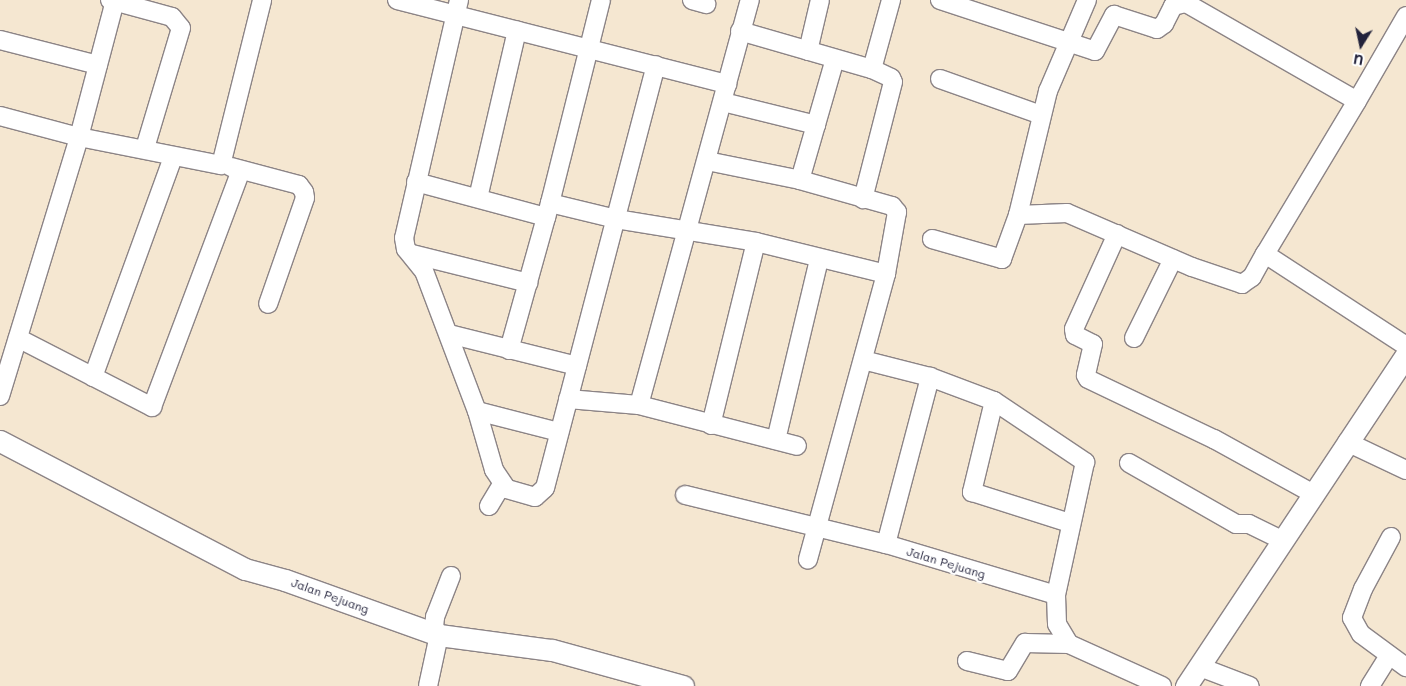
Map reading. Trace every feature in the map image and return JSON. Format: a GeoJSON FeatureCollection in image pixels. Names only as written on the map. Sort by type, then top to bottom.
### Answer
{"type":"FeatureCollection","features":[{"type":"Feature","properties":{"kind":"street"},"geometry":{"type":"LineString","coordinates":[[221,165],[262,0]]}},
{"type":"Feature","properties":{"kind":"street"},"geometry":{"type":"LineString","coordinates":[[396,0],[457,8],[517,30],[656,64],[727,84]]}},
{"type":"Feature","properties":{"kind":"street"},"geometry":{"type":"LineString","coordinates":[[509,350],[548,210],[601,0]]}},
{"type":"Feature","properties":{"kind":"street"},"geometry":{"type":"LineString","coordinates":[[639,405],[689,230],[740,31],[750,0]]}},
{"type":"Feature","properties":{"kind":"street"},"geometry":{"type":"LineString","coordinates":[[808,51],[820,0]]}},
{"type":"Feature","properties":{"kind":"street"},"geometry":{"type":"LineString","coordinates":[[872,69],[891,0]]}},
{"type":"Feature","properties":{"kind":"street"},"geometry":{"type":"LineString","coordinates":[[940,0],[1095,51],[1114,15],[1156,28],[1164,24],[1174,6],[1186,3],[1357,101]]}},
{"type":"Feature","properties":{"kind":"street"},"geometry":{"type":"LineString","coordinates":[[932,239],[1002,259],[1018,215],[1041,115],[1068,42],[1087,0]]}},
{"type":"Feature","properties":{"kind":"street"},"geometry":{"type":"LineString","coordinates":[[0,396],[79,137],[113,1],[172,17],[181,28],[145,148]]}},
{"type":"Feature","properties":{"kind":"street"},"geometry":{"type":"LineString","coordinates":[[457,8],[404,231],[404,243],[424,271],[450,334],[502,484],[523,494],[535,497],[542,494],[656,64]]}},
{"type":"Feature","properties":{"kind":"street"},"geometry":{"type":"LineString","coordinates":[[1018,215],[1067,213],[1173,259],[1242,284],[1252,277],[1406,16]]}},
{"type":"Feature","properties":{"kind":"street"},"geometry":{"type":"LineString","coordinates":[[478,198],[517,30]]}},
{"type":"Feature","properties":{"kind":"street"},"geometry":{"type":"LineString","coordinates":[[740,31],[872,69],[887,74],[893,82],[862,199]]}},
{"type":"Feature","properties":{"kind":"street"},"geometry":{"type":"LineString","coordinates":[[0,40],[98,65]]}},
{"type":"Feature","properties":{"kind":"street"},"geometry":{"type":"LineString","coordinates":[[800,180],[835,59]]}},
{"type":"Feature","properties":{"kind":"street"},"geometry":{"type":"LineString","coordinates":[[940,79],[1041,115]]}},
{"type":"Feature","properties":{"kind":"street"},"geometry":{"type":"LineString","coordinates":[[722,102],[816,125]]}},
{"type":"Feature","properties":{"kind":"street"},"geometry":{"type":"LineString","coordinates":[[0,116],[79,137],[145,148],[173,157],[221,165],[299,185],[304,192],[305,198],[268,304]]}},
{"type":"Feature","properties":{"kind":"street"},"geometry":{"type":"LineString","coordinates":[[93,377],[173,157]]}},
{"type":"Feature","properties":{"kind":"street"},"geometry":{"type":"LineString","coordinates":[[707,161],[800,180],[892,206],[897,212],[886,274],[808,560]]}},
{"type":"Feature","properties":{"kind":"street"},"geometry":{"type":"LineString","coordinates":[[18,338],[152,407],[241,170]]}},
{"type":"Feature","properties":{"kind":"street"},"geometry":{"type":"LineString","coordinates":[[416,182],[478,198],[756,242],[819,260],[886,274]]}},
{"type":"Feature","properties":{"kind":"street"},"geometry":{"type":"LineString","coordinates":[[1117,234],[1074,329],[1075,335],[1093,344],[1086,375],[1088,379],[1214,439],[1312,493]]}},
{"type":"Feature","properties":{"kind":"street"},"geometry":{"type":"LineString","coordinates":[[711,425],[756,242]]}},
{"type":"Feature","properties":{"kind":"street"},"geometry":{"type":"LineString","coordinates":[[412,254],[528,283]]}},
{"type":"Feature","properties":{"kind":"street"},"geometry":{"type":"LineString","coordinates":[[1265,254],[1406,346]]}},
{"type":"Feature","properties":{"kind":"street"},"geometry":{"type":"LineString","coordinates":[[1134,338],[1173,259]]}},
{"type":"Feature","properties":{"kind":"street"},"geometry":{"type":"LineString","coordinates":[[776,440],[819,260]]}},
{"type":"Feature","properties":{"kind":"street"},"geometry":{"type":"LineString","coordinates":[[450,334],[577,366]]}},
{"type":"Feature","properties":{"kind":"street"},"geometry":{"type":"LineString","coordinates":[[1186,686],[1312,493],[1406,355]]}},
{"type":"Feature","properties":{"kind":"street"},"geometry":{"type":"LineString","coordinates":[[863,360],[930,377],[994,401],[1085,462],[1086,467],[1070,523],[1056,595],[1057,624],[1069,644]]}},
{"type":"Feature","properties":{"kind":"street"},"geometry":{"type":"LineString","coordinates":[[886,544],[930,377]]}},
{"type":"Feature","properties":{"kind":"street"},"geometry":{"type":"LineString","coordinates":[[568,399],[639,405],[797,446]]}},
{"type":"Feature","properties":{"kind":"street"},"geometry":{"type":"LineString","coordinates":[[994,401],[972,492],[1070,523]]}},
{"type":"Feature","properties":{"kind":"street"},"geometry":{"type":"LineString","coordinates":[[477,411],[559,432]]}},
{"type":"Feature","properties":{"kind":"street","name":"Jalan Pejuang"},"geometry":{"type":"LineString","coordinates":[[0,441],[245,569],[285,580],[439,635],[552,650],[683,686]]}},
{"type":"Feature","properties":{"kind":"street"},"geometry":{"type":"LineString","coordinates":[[1347,442],[1406,470]]}},
{"type":"Feature","properties":{"kind":"street"},"geometry":{"type":"LineString","coordinates":[[1130,463],[1236,524],[1249,524],[1282,540]]}},
{"type":"Feature","properties":{"kind":"street"},"geometry":{"type":"LineString","coordinates":[[489,506],[502,484]]}},
{"type":"Feature","properties":{"kind":"street","name":"Jalan Pejuang"},"geometry":{"type":"LineString","coordinates":[[685,495],[886,544],[1056,595]]}},
{"type":"Feature","properties":{"kind":"street"},"geometry":{"type":"LineString","coordinates":[[1391,536],[1363,589],[1352,618],[1362,634],[1406,667]]}},
{"type":"Feature","properties":{"kind":"street"},"geometry":{"type":"LineString","coordinates":[[428,686],[439,635],[434,627],[435,618],[451,576]]}},
{"type":"Feature","properties":{"kind":"street"},"geometry":{"type":"LineString","coordinates":[[967,661],[1008,671],[1028,642],[1069,644],[1162,686]]}},
{"type":"Feature","properties":{"kind":"street"},"geometry":{"type":"LineString","coordinates":[[1370,686],[1389,656]]}},
{"type":"Feature","properties":{"kind":"street"},"geometry":{"type":"LineString","coordinates":[[1200,667],[1250,686]]}}]}
